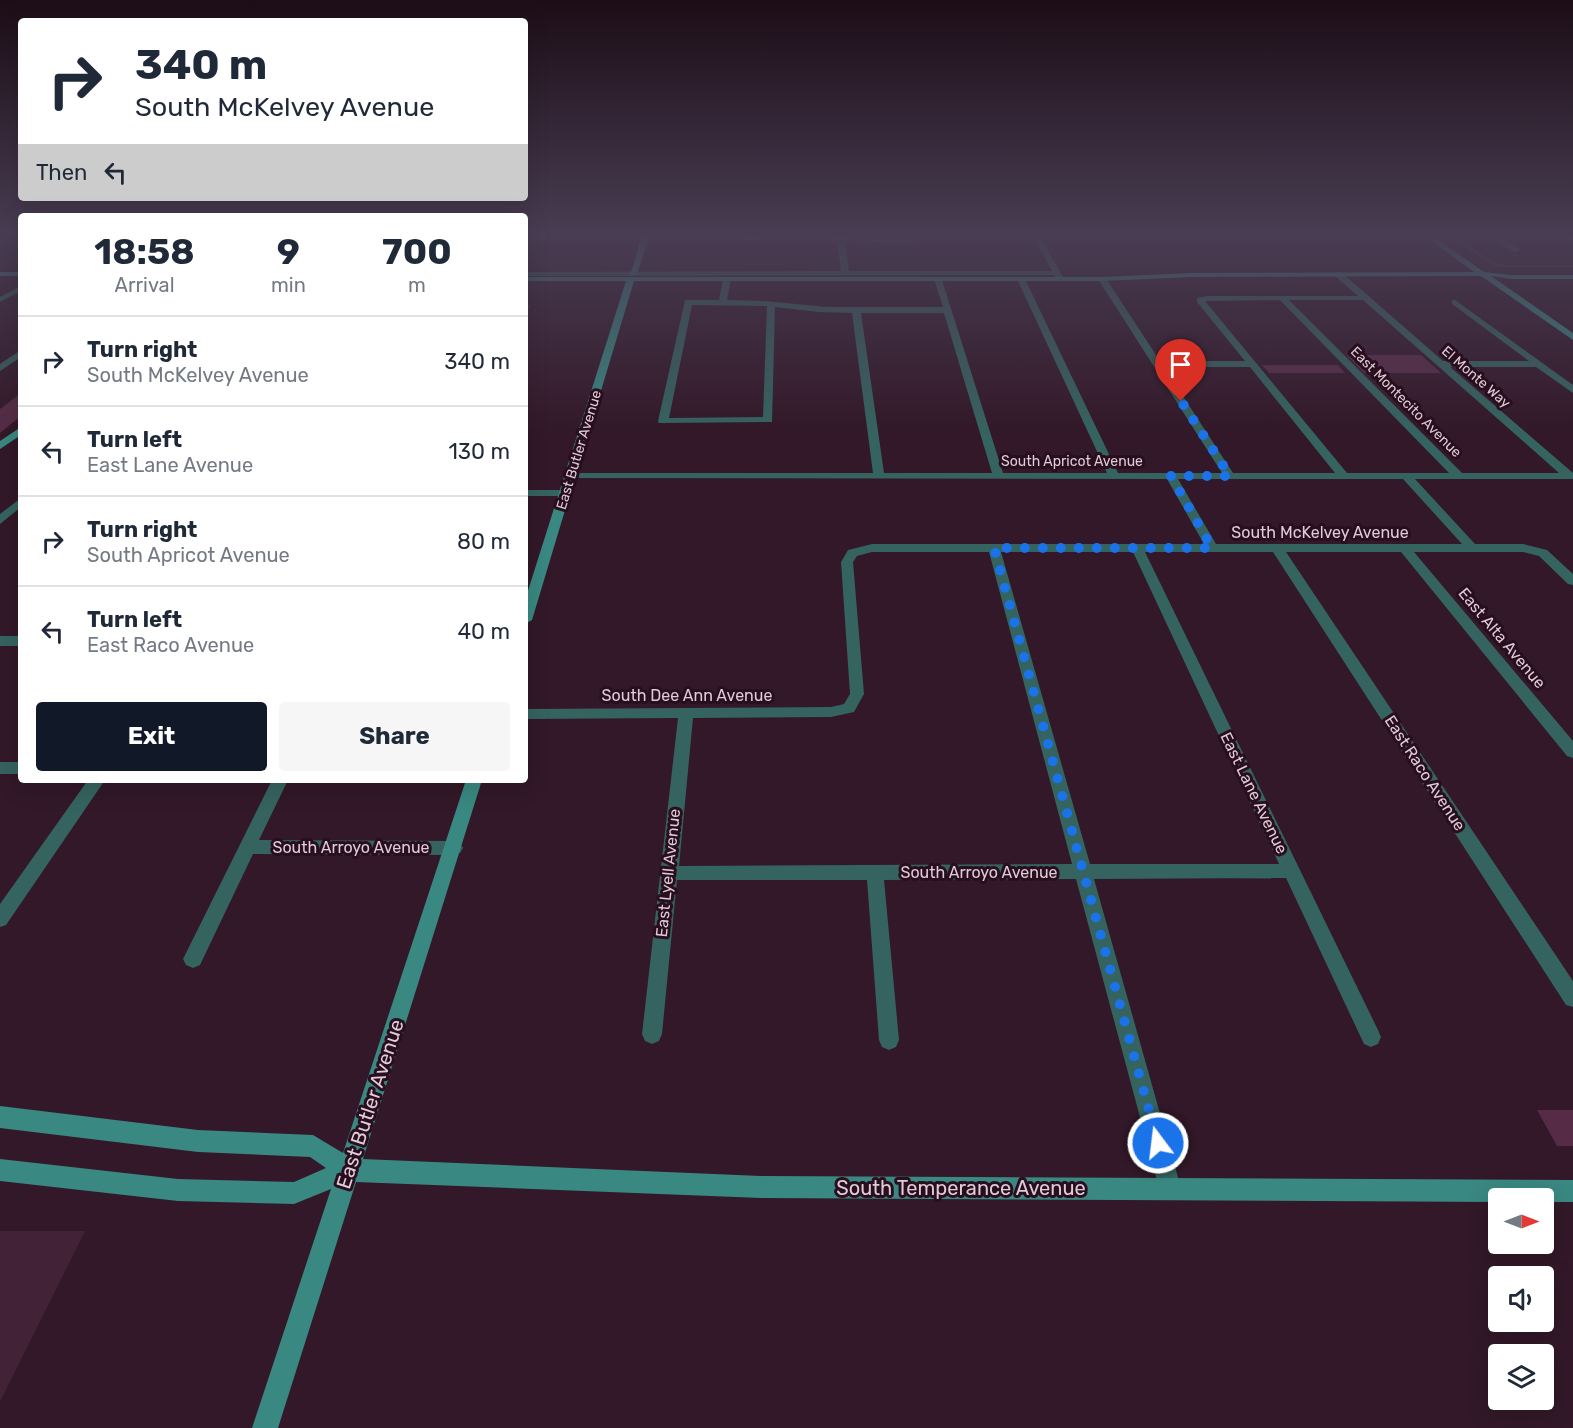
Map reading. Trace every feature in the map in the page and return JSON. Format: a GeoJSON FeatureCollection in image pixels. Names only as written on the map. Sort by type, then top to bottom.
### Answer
{"type":"FeatureCollection","features":[{"type":"Feature","properties":{"kind":"street","name":"East Butler Avenue"},"geometry":{"type":"LineString","coordinates":[[528,611],[624,301]]}},
{"type":"Feature","properties":{"kind":"street"},"geometry":{"type":"LineString","coordinates":[[944,301],[999,476]]}},
{"type":"Feature","properties":{"kind":"street"},"geometry":{"type":"LineString","coordinates":[[1031,301],[1114,476]]}},
{"type":"Feature","properties":{"kind":"street"},"geometry":{"type":"LineString","coordinates":[[1116,301],[1230,476]]}},
{"type":"Feature","properties":{"kind":"street"},"geometry":{"type":"LineString","coordinates":[[1201,301],[1344,476]]}},
{"type":"Feature","properties":{"kind":"street","name":"East Montecito Avenue"},"geometry":{"type":"LineString","coordinates":[[1285,301],[1459,476]]}},
{"type":"Feature","properties":{"kind":"street","name":"El Monte Way"},"geometry":{"type":"LineString","coordinates":[[1368,301],[1571,476]]}},
{"type":"Feature","properties":{"kind":"street"},"geometry":{"type":"LineString","coordinates":[[1521,301],[1573,337]]}},
{"type":"Feature","properties":{"kind":"street"},"geometry":{"type":"LineString","coordinates":[[1537,301],[1550,309]]}},
{"type":"Feature","properties":{"kind":"street"},"geometry":{"type":"LineString","coordinates":[[771,304],[768,420],[663,421],[687,302],[771,304],[818,310],[947,310]]}},
{"type":"Feature","properties":{"kind":"street"},"geometry":{"type":"LineString","coordinates":[[1455,302],[1573,390]]}},
{"type":"Feature","properties":{"kind":"street"},"geometry":{"type":"LineString","coordinates":[[856,310],[879,476]]}},
{"type":"Feature","properties":{"kind":"street"},"geometry":{"type":"LineString","coordinates":[[1559,315],[1573,325]]}},
{"type":"Feature","properties":{"kind":"street"},"geometry":{"type":"LineString","coordinates":[[0,368],[18,355]]}},
{"type":"Feature","properties":{"kind":"street"},"geometry":{"type":"LineString","coordinates":[[1157,364],[1251,364]]}},
{"type":"Feature","properties":{"kind":"street"},"geometry":{"type":"LineString","coordinates":[[1441,364],[1538,364]]}},
{"type":"Feature","properties":{"kind":"street"},"geometry":{"type":"LineString","coordinates":[[0,446],[18,431]]}},
{"type":"Feature","properties":{"kind":"street","name":"South Apricot Avenue"},"geometry":{"type":"LineString","coordinates":[[571,476],[1571,476]]}},
{"type":"Feature","properties":{"kind":"street"},"geometry":{"type":"LineString","coordinates":[[1171,476],[1212,548]]}},
{"type":"Feature","properties":{"kind":"street"},"geometry":{"type":"LineString","coordinates":[[1406,476],[1472,548]]}},
{"type":"Feature","properties":{"kind":"street"},"geometry":{"type":"LineString","coordinates":[[528,493],[566,492]]}},
{"type":"Feature","properties":{"kind":"street"},"geometry":{"type":"LineString","coordinates":[[0,520],[18,504]]}},
{"type":"Feature","properties":{"kind":"street","name":"South McKelvey Avenue"},"geometry":{"type":"LineString","coordinates":[[849,708],[857,694],[847,562],[852,554],[872,548],[1472,548],[1536,550],[1548,557],[1573,582]]}},
{"type":"Feature","properties":{"kind":"street"},"geometry":{"type":"LineString","coordinates":[[994,548],[1170,1188]]}},
{"type":"Feature","properties":{"kind":"street","name":"East Lane Avenue"},"geometry":{"type":"LineString","coordinates":[[1137,548],[1371,1037]]}},
{"type":"Feature","properties":{"kind":"street","name":"East Raco Avenue"},"geometry":{"type":"LineString","coordinates":[[1277,548],[1573,998]]}},
{"type":"Feature","properties":{"kind":"street","name":"East Alta Avenue"},"geometry":{"type":"LineString","coordinates":[[1404,548],[1573,752]]}},
{"type":"Feature","properties":{"kind":"street"},"geometry":{"type":"LineString","coordinates":[[0,641],[18,641]]}},
{"type":"Feature","properties":{"kind":"street","name":"South Dee Ann Avenue"},"geometry":{"type":"LineString","coordinates":[[528,714],[831,712],[849,708]]}},
{"type":"Feature","properties":{"kind":"street","name":"East Lyell Avenue"},"geometry":{"type":"LineString","coordinates":[[652,1034],[686,713]]}},
{"type":"Feature","properties":{"kind":"street"},"geometry":{"type":"LineString","coordinates":[[0,768],[18,768]]}},
{"type":"Feature","properties":{"kind":"street"},"geometry":{"type":"LineString","coordinates":[[0,919],[95,783]]}},
{"type":"Feature","properties":{"kind":"street"},"geometry":{"type":"LineString","coordinates":[[193,959],[279,783]]}},
{"type":"Feature","properties":{"kind":"street","name":"East Butler Avenue"},"geometry":{"type":"LineString","coordinates":[[265,1428],[473,783]]}},
{"type":"Feature","properties":{"kind":"street","name":"South Arroyo Avenue"},"geometry":{"type":"LineString","coordinates":[[248,847],[454,848]]}},
{"type":"Feature","properties":{"kind":"street","name":"South Arroyo Avenue"},"geometry":{"type":"LineString","coordinates":[[668,873],[1291,871]]}},
{"type":"Feature","properties":{"kind":"street"},"geometry":{"type":"LineString","coordinates":[[875,872],[889,1040]]}},
{"type":"Feature","properties":{"kind":"street"},"geometry":{"type":"LineString","coordinates":[[0,1117],[198,1141],[313,1146],[349,1170]]}},
{"type":"Feature","properties":{"kind":"street","name":"South Temperance Avenue"},"geometry":{"type":"LineString","coordinates":[[0,1170],[178,1190],[294,1192],[349,1170],[761,1187],[1573,1191]]}},
{"type":"Feature","properties":{"kind":"shaded area"},"geometry":{"type":"Polygon","coordinates":[[[1347,355],[1421,355],[1441,373],[1364,373],[1347,355]]]}},
{"type":"Feature","properties":{"kind":"shaded area"},"geometry":{"type":"Polygon","coordinates":[[[1262,365],[1338,365],[1345,373],[1269,373],[1262,365]]]}},
{"type":"Feature","properties":{"kind":"shaded area"},"geometry":{"type":"Polygon","coordinates":[[[18,395],[18,418],[0,433],[0,409],[18,395]]]}},
{"type":"Feature","properties":{"kind":"shaded area"},"geometry":{"type":"Polygon","coordinates":[[[1537,1110],[1573,1110],[1573,1146],[1557,1146],[1537,1110]]]}},
{"type":"Feature","properties":{"kind":"shaded area"},"geometry":{"type":"Polygon","coordinates":[[[0,1231],[85,1231],[0,1402],[0,1231]]]}},
{"type":"Feature","properties":{"kind":"route"},"geometry":{"type":"LineString","coordinates":[[1158,1143],[994,548],[1212,548],[1171,476],[1230,476],[1181,401]]}}]}
